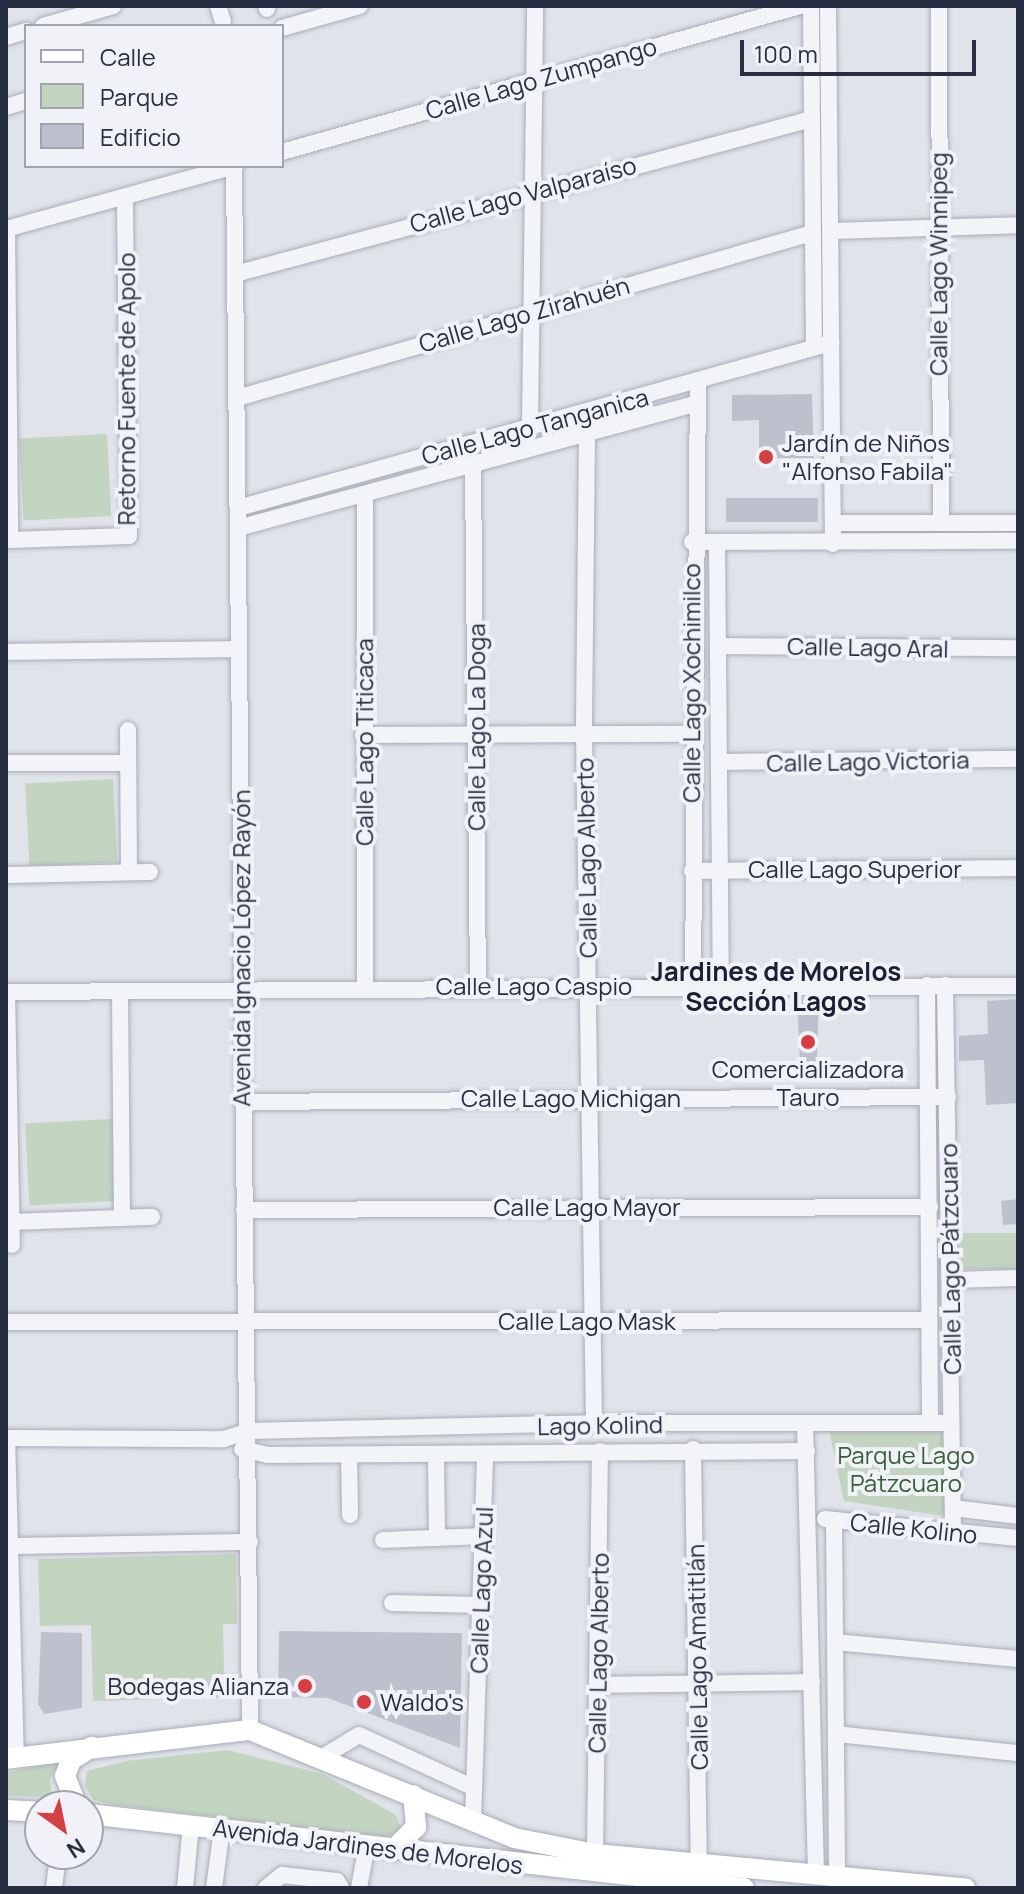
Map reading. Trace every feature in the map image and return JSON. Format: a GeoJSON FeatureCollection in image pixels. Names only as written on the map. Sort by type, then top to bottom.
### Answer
{"type":"FeatureCollection","features":[{"type":"Feature","properties":{"kind":"main road","name":"Avenida Jardines de Morelos"},"geometry":{"type":"LineString","coordinates":[[11,1757],[250,1730],[514,1838],[595,1854],[687,1881],[816,1871],[965,1888]]}},
{"type":"Feature","properties":{"kind":"main road"},"geometry":{"type":"LineString","coordinates":[[73,1790],[65,1776],[71,1760],[99,1745]]}},
{"type":"Feature","properties":{"kind":"main road"},"geometry":{"type":"LineString","coordinates":[[393,1850],[416,1827],[413,1795]]}},
{"type":"Feature","properties":{"kind":"main road","name":"Avenida Jardines de Morelos"},"geometry":{"type":"LineString","coordinates":[[104,1813],[393,1850],[744,1888]]}},
{"type":"Feature","properties":{"kind":"street"},"geometry":{"type":"LineString","coordinates":[[50,24],[113,6]]}},
{"type":"Feature","properties":{"kind":"street"},"geometry":{"type":"LineString","coordinates":[[284,27],[360,6]]}},
{"type":"Feature","properties":{"kind":"street"},"geometry":{"type":"LineString","coordinates":[[530,427],[528,190],[535,6]]}},
{"type":"Feature","properties":{"kind":"street","name":"Calle Lago Zumpango"},"geometry":{"type":"LineString","coordinates":[[284,151],[800,6]]}},
{"type":"Feature","properties":{"kind":"street"},"geometry":{"type":"LineString","coordinates":[[811,6],[814,345]]}},
{"type":"Feature","properties":{"kind":"street"},"geometry":{"type":"LineString","coordinates":[[828,6],[833,544]]}},
{"type":"Feature","properties":{"kind":"street","name":"Calle Lago Winnipeg"},"geometry":{"type":"LineString","coordinates":[[939,6],[936,222],[941,522]]}},
{"type":"Feature","properties":{"kind":"street","name":"Calle Lago Valparaíso"},"geometry":{"type":"LineString","coordinates":[[235,274],[528,190],[812,119]]}},
{"type":"Feature","properties":{"kind":"street"},"geometry":{"type":"LineString","coordinates":[[6,229],[227,168]]}},
{"type":"Feature","properties":{"kind":"street","name":"Avenida Ignacio López Rayón"},"geometry":{"type":"LineString","coordinates":[[234,168],[250,1730]]}},
{"type":"Feature","properties":{"kind":"street","name":"Retorno Fuente de Apolo"},"geometry":{"type":"LineString","coordinates":[[6,229],[10,540],[129,536],[125,197]]}},
{"type":"Feature","properties":{"kind":"street"},"geometry":{"type":"LineString","coordinates":[[832,231],[936,222],[1018,225]]}},
{"type":"Feature","properties":{"kind":"street","name":"Calle Lago Zirahuén"},"geometry":{"type":"LineString","coordinates":[[237,398],[812,233]]}},
{"type":"Feature","properties":{"kind":"street","name":"Calle Lago Tanganica"},"geometry":{"type":"LineString","coordinates":[[238,508],[814,345],[831,343]]}},
{"type":"Feature","properties":{"kind":"street","name":"Calle Lago Xochimilco"},"geometry":{"type":"LineString","coordinates":[[693,985],[690,734],[698,380]]}},
{"type":"Feature","properties":{"kind":"street","name":"Calle Lago Tanganica"},"geometry":{"type":"LineString","coordinates":[[238,528],[473,467],[698,403]]}},
{"type":"Feature","properties":{"kind":"street","name":"Calle Lago Alberto"},"geometry":{"type":"LineString","coordinates":[[587,436],[584,732],[592,1097],[594,1423]]}},
{"type":"Feature","properties":{"kind":"street"},"geometry":{"type":"LineString","coordinates":[[443,451],[446,474]]}},
{"type":"Feature","properties":{"kind":"street","name":"Calle Lago La Doga"},"geometry":{"type":"LineString","coordinates":[[473,467],[478,986]]}},
{"type":"Feature","properties":{"kind":"street","name":"Calle Lago Titicaca"},"geometry":{"type":"LineString","coordinates":[[365,496],[365,988]]}},
{"type":"Feature","properties":{"kind":"street"},"geometry":{"type":"LineString","coordinates":[[833,523],[1018,523]]}},
{"type":"Feature","properties":{"kind":"street"},"geometry":{"type":"LineString","coordinates":[[692,542],[833,544],[1018,541]]}},
{"type":"Feature","properties":{"kind":"street","name":"Calle Lago Xochimilco"},"geometry":{"type":"LineString","coordinates":[[717,543],[721,985]]}},
{"type":"Feature","properties":{"kind":"street","name":"Calle Lago Aral"},"geometry":{"type":"LineString","coordinates":[[718,646],[1018,648]]}},
{"type":"Feature","properties":{"kind":"street"},"geometry":{"type":"LineString","coordinates":[[6,652],[238,649]]}},
{"type":"Feature","properties":{"kind":"street"},"geometry":{"type":"LineString","coordinates":[[128,730],[129,872]]}},
{"type":"Feature","properties":{"kind":"street"},"geometry":{"type":"LineString","coordinates":[[363,735],[690,734]]}},
{"type":"Feature","properties":{"kind":"street","name":"Calle Lago Victoria"},"geometry":{"type":"LineString","coordinates":[[719,762],[1018,759]]}},
{"type":"Feature","properties":{"kind":"street"},"geometry":{"type":"LineString","coordinates":[[6,763],[128,763]]}},
{"type":"Feature","properties":{"kind":"street","name":"Calle Lago Superior"},"geometry":{"type":"LineString","coordinates":[[692,871],[1018,868]]}},
{"type":"Feature","properties":{"kind":"street"},"geometry":{"type":"LineString","coordinates":[[6,875],[150,872]]}},
{"type":"Feature","properties":{"kind":"street","name":"Calle Lago Pátzcuaro"},"geometry":{"type":"LineString","coordinates":[[927,985],[930,1423]]}},
{"type":"Feature","properties":{"kind":"street","name":"Calle Lago Pátzcuaro"},"geometry":{"type":"LineString","coordinates":[[945,985],[953,1280],[953,1532]]}},
{"type":"Feature","properties":{"kind":"street","name":"Calle Lago Caspio"},"geometry":{"type":"LineString","coordinates":[[6,992],[120,993],[478,986],[1018,986]]}},
{"type":"Feature","properties":{"kind":"street"},"geometry":{"type":"LineString","coordinates":[[6,992],[12,1245]]}},
{"type":"Feature","properties":{"kind":"street"},"geometry":{"type":"LineString","coordinates":[[120,993],[122,1218]]}},
{"type":"Feature","properties":{"kind":"street","name":"Calle Lago Michigan"},"geometry":{"type":"LineString","coordinates":[[242,1102],[592,1097],[948,1097]]}},
{"type":"Feature","properties":{"kind":"street"},"geometry":{"type":"LineString","coordinates":[[929,1155],[949,1154]]}},
{"type":"Feature","properties":{"kind":"street","name":"Calle Lago Mayor"},"geometry":{"type":"LineString","coordinates":[[244,1210],[592,1206],[930,1207]]}},
{"type":"Feature","properties":{"kind":"street"},"geometry":{"type":"LineString","coordinates":[[13,1222],[152,1217]]}},
{"type":"Feature","properties":{"kind":"street"},"geometry":{"type":"LineString","coordinates":[[953,1280],[1018,1278]]}},
{"type":"Feature","properties":{"kind":"street","name":"Calle Lago Mask"},"geometry":{"type":"LineString","coordinates":[[6,1322],[929,1320]]}},
{"type":"Feature","properties":{"kind":"street","name":"Lago Kolind"},"geometry":{"type":"LineString","coordinates":[[224,1439],[248,1431],[594,1423],[951,1423]]}},
{"type":"Feature","properties":{"kind":"street"},"geometry":{"type":"LineString","coordinates":[[805,1424],[810,1516],[816,1871]]}},
{"type":"Feature","properties":{"kind":"street"},"geometry":{"type":"LineString","coordinates":[[541,1453],[542,1426]]}},
{"type":"Feature","properties":{"kind":"street"},"geometry":{"type":"LineString","coordinates":[[11,1757],[7,1438],[224,1439],[249,1453]]}},
{"type":"Feature","properties":{"kind":"street","name":"Lago Kolind"},"geometry":{"type":"LineString","coordinates":[[249,1453],[436,1455],[693,1449],[807,1451]]}},
{"type":"Feature","properties":{"kind":"street","name":"Calle Lago Amatitlán"},"geometry":{"type":"LineString","coordinates":[[687,1881],[699,1683],[693,1449]]}},
{"type":"Feature","properties":{"kind":"street","name":"Calle Lago Alberto"},"geometry":{"type":"LineString","coordinates":[[595,1854],[600,1451]]}},
{"type":"Feature","properties":{"kind":"street","name":"Calle Lago Azul"},"geometry":{"type":"LineString","coordinates":[[473,1821],[485,1454]]}},
{"type":"Feature","properties":{"kind":"street"},"geometry":{"type":"LineString","coordinates":[[349,1455],[350,1515]]}},
{"type":"Feature","properties":{"kind":"street"},"geometry":{"type":"LineString","coordinates":[[436,1455],[437,1538]]}},
{"type":"Feature","properties":{"kind":"street","name":"Calle Kolino"},"geometry":{"type":"LineString","coordinates":[[953,1508],[1018,1516]]}},
{"type":"Feature","properties":{"kind":"street","name":"Calle Kolino"},"geometry":{"type":"LineString","coordinates":[[810,1516],[1018,1538]]}},
{"type":"Feature","properties":{"kind":"street"},"geometry":{"type":"LineString","coordinates":[[834,1520],[837,1872]]}},
{"type":"Feature","properties":{"kind":"street"},"geometry":{"type":"LineString","coordinates":[[383,1540],[483,1536]]}},
{"type":"Feature","properties":{"kind":"street"},"geometry":{"type":"LineString","coordinates":[[9,1546],[250,1542]]}},
{"type":"Feature","properties":{"kind":"street"},"geometry":{"type":"LineString","coordinates":[[392,1603],[480,1605]]}},
{"type":"Feature","properties":{"kind":"street"},"geometry":{"type":"LineString","coordinates":[[835,1642],[1018,1659]]}},
{"type":"Feature","properties":{"kind":"street"},"geometry":{"type":"LineString","coordinates":[[598,1685],[812,1682]]}},
{"type":"Feature","properties":{"kind":"street"},"geometry":{"type":"LineString","coordinates":[[813,1700],[835,1700]]}},
{"type":"Feature","properties":{"kind":"street"},"geometry":{"type":"LineString","coordinates":[[836,1734],[1018,1753]]}},
{"type":"Feature","properties":{"kind":"street"},"geometry":{"type":"LineString","coordinates":[[321,1758],[359,1735],[474,1788]]}},
{"type":"Feature","properties":{"kind":"street"},"geometry":{"type":"LineString","coordinates":[[185,1888],[191,1825]]}},
{"type":"Feature","properties":{"kind":"street"},"geometry":{"type":"LineString","coordinates":[[214,1888],[222,1828]]}},
{"type":"Feature","properties":{"kind":"street"},"geometry":{"type":"LineString","coordinates":[[359,1888],[367,1845]]}},
{"type":"Feature","properties":{"kind":"street"},"geometry":{"type":"LineString","coordinates":[[266,1888],[282,1875],[337,1881],[341,1888]]}},
{"type":"Feature","properties":{"kind":"green space"},"geometry":{"type":"Polygon","coordinates":[[[107,434],[111,516],[23,520],[19,439],[107,434]]]}},
{"type":"Feature","properties":{"kind":"green space"},"geometry":{"type":"Polygon","coordinates":[[[113,779],[117,862],[29,866],[25,784],[113,779]]]}},
{"type":"Feature","properties":{"kind":"green space"},"geometry":{"type":"Polygon","coordinates":[[[112,1119],[116,1201],[29,1205],[25,1124],[112,1119]]]}},
{"type":"Feature","properties":{"kind":"green space"},"geometry":{"type":"Polygon","coordinates":[[[961,1233],[1018,1233],[1018,1269],[961,1269],[961,1233]]]}},
{"type":"Feature","properties":{"kind":"green space","name":"Parque Lago Pátzcuaro"},"geometry":{"type":"Polygon","coordinates":[[[945,1427],[950,1517],[844,1501],[829,1430],[945,1427]]]}},
{"type":"Feature","properties":{"kind":"green space"},"geometry":{"type":"Polygon","coordinates":[[[236,1554],[237,1624],[223,1624],[224,1672],[237,1682],[237,1697],[93,1701],[91,1625],[40,1626],[38,1559],[236,1554]]]}},
{"type":"Feature","properties":{"kind":"green space"},"geometry":{"type":"Polygon","coordinates":[[[227,1750],[323,1774],[396,1815],[401,1828],[388,1837],[117,1805],[104,1802],[104,1790],[87,1790],[87,1771],[126,1761],[227,1750]]]}},
{"type":"Feature","properties":{"kind":"green space"},"geometry":{"type":"Polygon","coordinates":[[[60,1761],[50,1779],[51,1790],[24,1790],[24,1796],[6,1796],[6,1773],[60,1761]]]}},
{"type":"Feature","properties":{"kind":"building"},"geometry":{"type":"Polygon","coordinates":[[[812,394],[814,458],[759,458],[759,420],[732,421],[732,395],[812,394]]]}},
{"type":"Feature","properties":{"kind":"building"},"geometry":{"type":"Polygon","coordinates":[[[726,498],[818,498],[818,522],[726,522],[726,498]]]}},
{"type":"Feature","properties":{"kind":"building","name":"Comercializadora Tauro"},"geometry":{"type":"Polygon","coordinates":[[[797,998],[819,998],[817,1064],[800,1064],[797,998]]]}},
{"type":"Feature","properties":{"kind":"building"},"geometry":{"type":"Polygon","coordinates":[[[1018,999],[1018,1103],[986,1105],[984,1060],[959,1061],[959,1036],[988,1034],[987,1001],[1018,999]]]}},
{"type":"Feature","properties":{"kind":"building"},"geometry":{"type":"Polygon","coordinates":[[[1018,1199],[1018,1224],[1003,1225],[1001,1201],[1018,1199]]]}},
{"type":"Feature","properties":{"kind":"building"},"geometry":{"type":"Polygon","coordinates":[[[279,1631],[462,1633],[460,1748],[328,1698],[278,1697],[279,1631]]]}},
{"type":"Feature","properties":{"kind":"building"},"geometry":{"type":"Polygon","coordinates":[[[41,1632],[82,1633],[82,1708],[44,1714],[38,1704],[41,1632]]]}},
{"type":"Feature","properties":{"kind":"place","name":"Jardín de Niños \"Alfonso Fabila\""},"geometry":{"type":"Point","coordinates":[766,457]}},
{"type":"Feature","properties":{"kind":"place","name":"Comercializadora Tauro"},"geometry":{"type":"Point","coordinates":[808,1042]}},
{"type":"Feature","properties":{"kind":"place","name":"Bodegas Alianza"},"geometry":{"type":"Point","coordinates":[305,1686]}},
{"type":"Feature","properties":{"kind":"place","name":"Waldo's"},"geometry":{"type":"Point","coordinates":[364,1702]}},
{"type":"Feature","properties":{"kind":"district","name":"Jardines de Morelos Sección Lagos"},"geometry":{"type":"Point","coordinates":[776,987]}}]}
